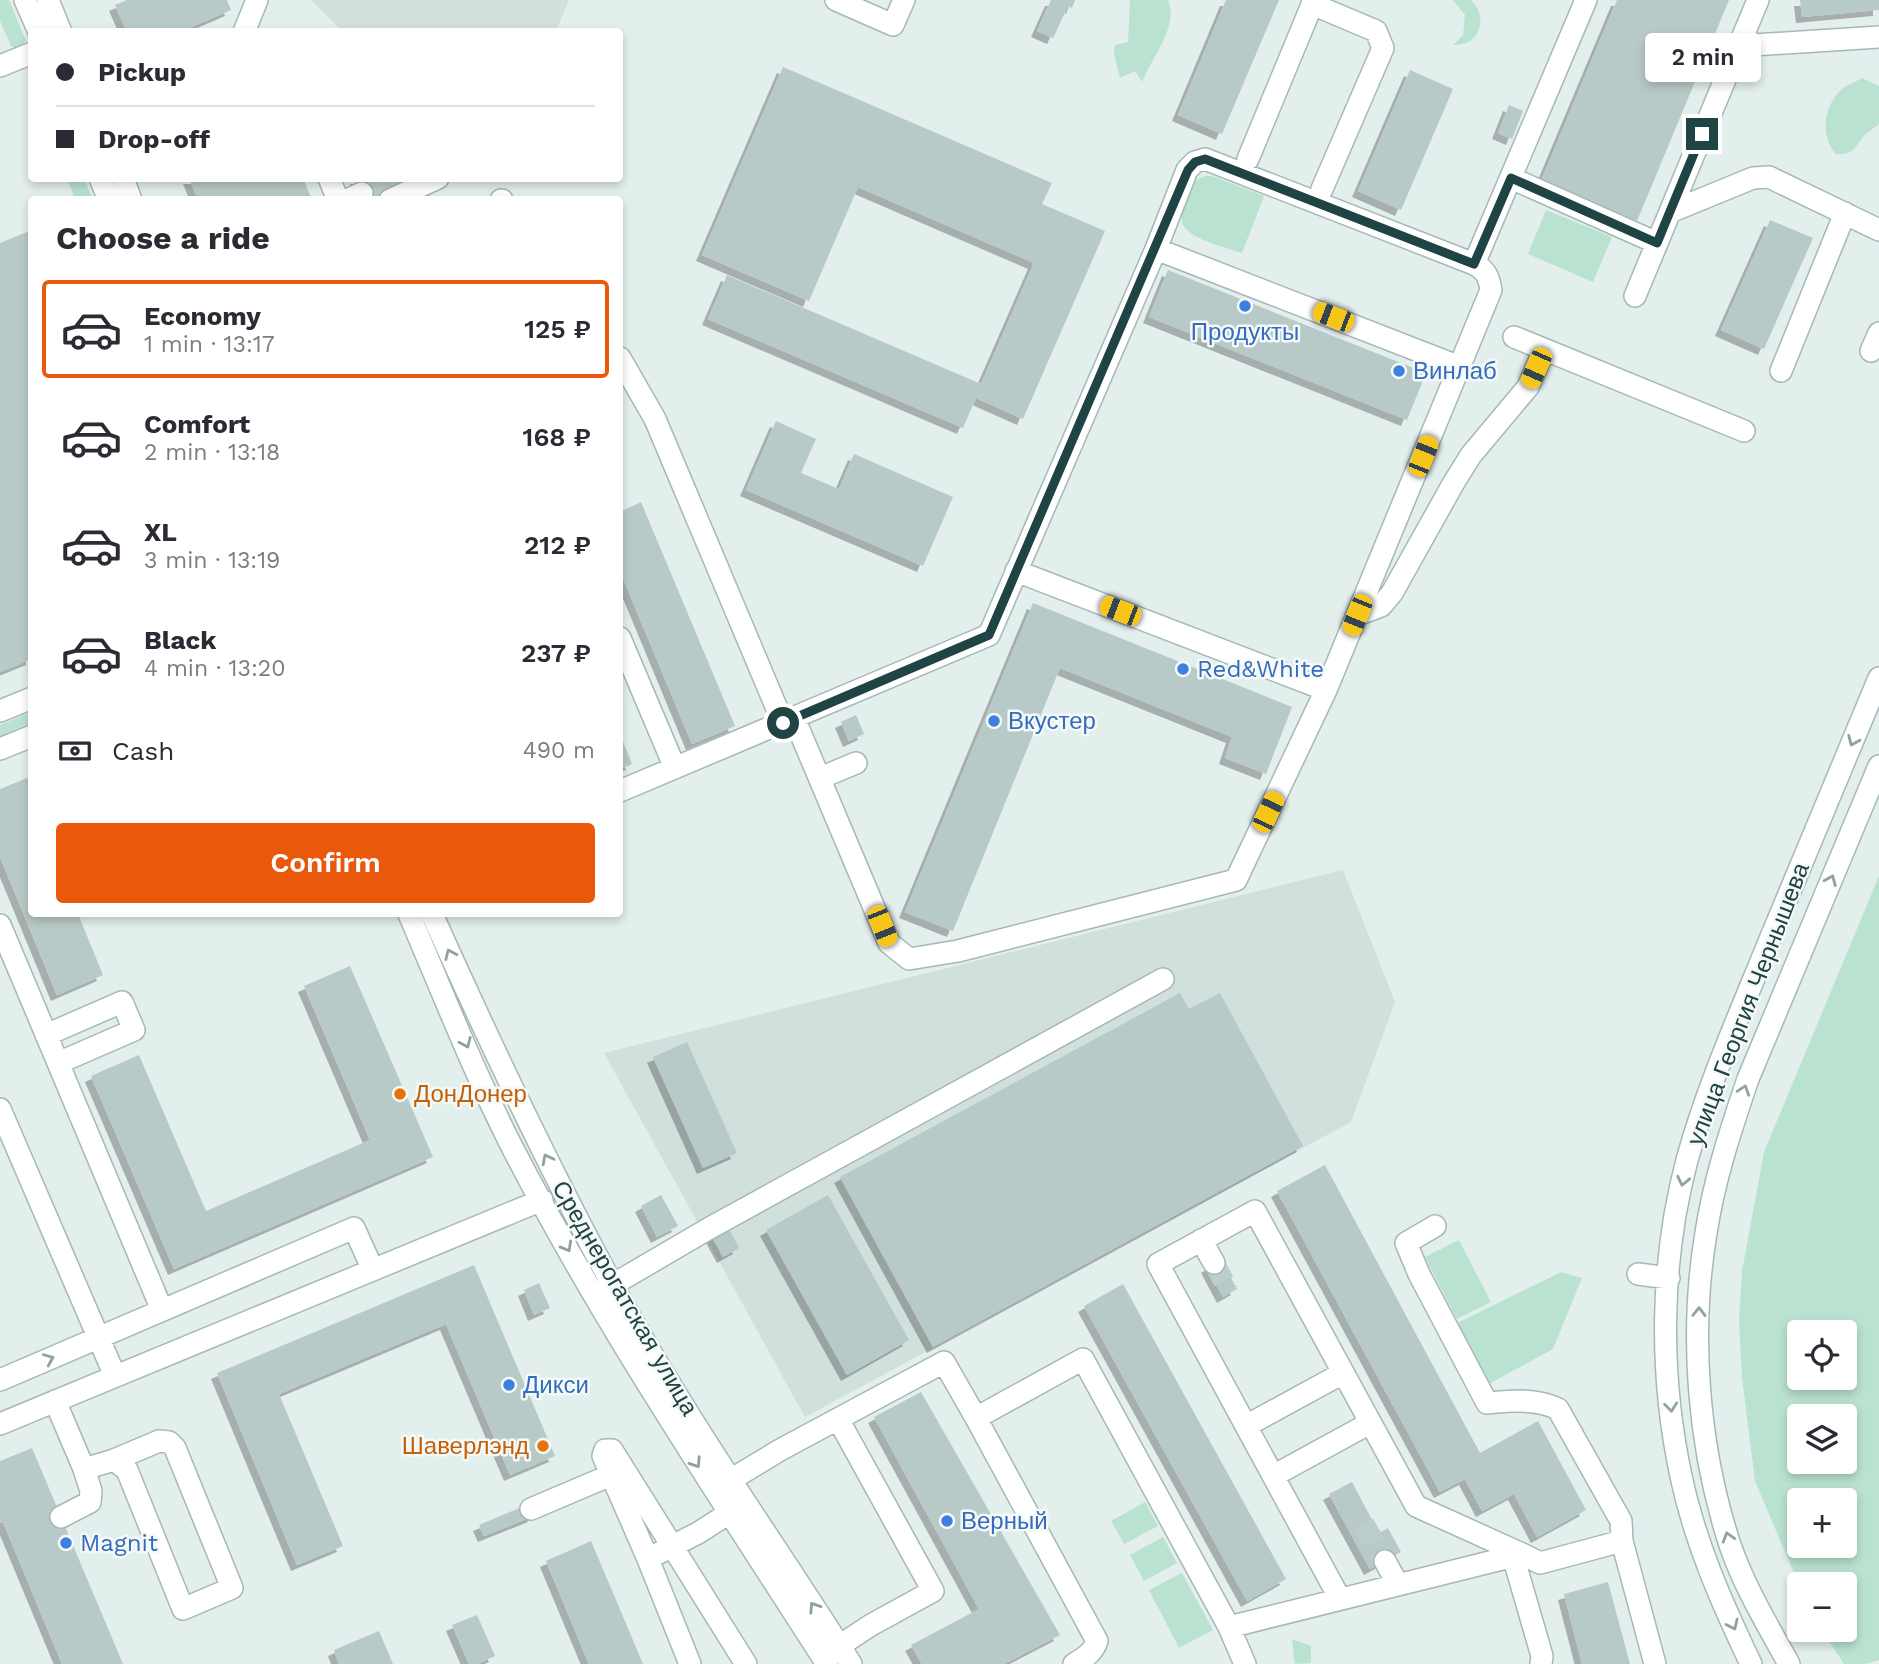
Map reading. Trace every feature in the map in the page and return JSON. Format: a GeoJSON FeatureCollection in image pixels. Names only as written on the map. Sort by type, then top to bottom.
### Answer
{"type":"FeatureCollection","features":[{"type":"Feature","properties":{"kind":"street"},"geometry":{"type":"LineString","coordinates":[[245,28],[257,0]]}},
{"type":"Feature","properties":{"kind":"street"},"geometry":{"type":"LineString","coordinates":[[836,0],[893,25],[904,0]]}},
{"type":"Feature","properties":{"kind":"street"},"geometry":{"type":"LineString","coordinates":[[1474,264],[1586,0]]}},
{"type":"Feature","properties":{"kind":"street"},"geometry":{"type":"LineString","coordinates":[[1635,296],[1758,0]]}},
{"type":"Feature","properties":{"kind":"street"},"geometry":{"type":"LineString","coordinates":[[35,1],[38,28]]}},
{"type":"Feature","properties":{"kind":"street"},"geometry":{"type":"LineString","coordinates":[[35,1],[58,28]]}},
{"type":"Feature","properties":{"kind":"street"},"geometry":{"type":"LineString","coordinates":[[1248,159],[1313,2],[1376,31],[1382,48],[1322,189]]}},
{"type":"Feature","properties":{"kind":"street"},"geometry":{"type":"LineString","coordinates":[[1738,46],[1879,37]]}},
{"type":"Feature","properties":{"kind":"street"},"geometry":{"type":"LineString","coordinates":[[0,66],[28,55]]}},
{"type":"Feature","properties":{"kind":"street"},"geometry":{"type":"LineString","coordinates":[[623,363],[655,419],[789,721],[820,778],[889,943],[909,959],[958,951],[1236,880],[1326,691],[1492,290],[1489,277],[1474,264],[1205,159],[1195,162],[1188,170],[989,635],[789,721],[675,768],[623,783]]}},
{"type":"Feature","properties":{"kind":"street"},"geometry":{"type":"LineString","coordinates":[[1670,212],[1753,178],[1769,177],[1879,230]]}},
{"type":"Feature","properties":{"kind":"street"},"geometry":{"type":"LineString","coordinates":[[1511,178],[1552,191],[1657,243]]}},
{"type":"Feature","properties":{"kind":"street"},"geometry":{"type":"LineString","coordinates":[[399,196],[429,182]]}},
{"type":"Feature","properties":{"kind":"street"},"geometry":{"type":"LineString","coordinates":[[1782,371],[1845,213]]}},
{"type":"Feature","properties":{"kind":"street"},"geometry":{"type":"LineString","coordinates":[[1156,249],[1460,367]]}},
{"type":"Feature","properties":{"kind":"street"},"geometry":{"type":"LineString","coordinates":[[1514,337],[1744,431]]}},
{"type":"Feature","properties":{"kind":"street"},"geometry":{"type":"LineString","coordinates":[[1357,615],[1381,606],[1392,593],[1471,455],[1528,387],[1544,350]]}},
{"type":"Feature","properties":{"kind":"street"},"geometry":{"type":"LineString","coordinates":[[1016,571],[1326,691]]}},
{"type":"Feature","properties":{"kind":"street"},"geometry":{"type":"LineString","coordinates":[[623,645],[675,768]]}},
{"type":"Feature","properties":{"kind":"street","name":"улица Георгия Чернышева"},"geometry":{"type":"LineString","coordinates":[[1751,1664],[1704,1561],[1680,1475],[1666,1350],[1669,1278],[1678,1205],[1687,1161],[1720,1062],[1879,678]]}},
{"type":"Feature","properties":{"kind":"street"},"geometry":{"type":"LineString","coordinates":[[623,692],[639,684]]}},
{"type":"Feature","properties":{"kind":"street"},"geometry":{"type":"LineString","coordinates":[[0,711],[28,700]]}},
{"type":"Feature","properties":{"kind":"street"},"geometry":{"type":"LineString","coordinates":[[0,749],[28,738]]}},
{"type":"Feature","properties":{"kind":"street"},"geometry":{"type":"LineString","coordinates":[[820,778],[856,763]]}},
{"type":"Feature","properties":{"kind":"street","name":"улица Георгия Чернышева"},"geometry":{"type":"LineString","coordinates":[[1789,1664],[1757,1606],[1731,1547],[1717,1499],[1699,1382],[1698,1312],[1701,1269],[1714,1190],[1748,1079],[1879,766]]}},
{"type":"Feature","properties":{"kind":"street","name":"Среднерогатская улица"},"geometry":{"type":"LineString","coordinates":[[410,917],[505,1132],[541,1200],[603,1290]]}},
{"type":"Feature","properties":{"kind":"street","name":"Среднерогатская улица"},"geometry":{"type":"LineString","coordinates":[[433,917],[603,1290],[635,1367],[723,1485],[830,1656],[851,1664]]}},
{"type":"Feature","properties":{"kind":"street"},"geometry":{"type":"LineString","coordinates":[[0,925],[162,1310]]}},
{"type":"Feature","properties":{"kind":"street"},"geometry":{"type":"LineString","coordinates":[[603,1290],[708,1229],[1163,979]]}},
{"type":"Feature","properties":{"kind":"street"},"geometry":{"type":"LineString","coordinates":[[46,1035],[122,1002],[134,1030],[58,1063]]}},
{"type":"Feature","properties":{"kind":"street"},"geometry":{"type":"LineString","coordinates":[[0,1109],[115,1376]]}},
{"type":"Feature","properties":{"kind":"street"},"geometry":{"type":"LineString","coordinates":[[0,1424],[541,1200]]}},
{"type":"Feature","properties":{"kind":"street"},"geometry":{"type":"LineString","coordinates":[[1340,1599],[1158,1264],[1255,1211],[1416,1506],[1517,1555],[1540,1563],[1622,1541]]}},
{"type":"Feature","properties":{"kind":"street"},"geometry":{"type":"LineString","coordinates":[[1435,1226],[1406,1243],[1419,1275],[1487,1403],[1534,1401],[1558,1409],[1621,1521],[1622,1541],[1655,1664]]}},
{"type":"Feature","properties":{"kind":"street"},"geometry":{"type":"LineString","coordinates":[[0,1380],[354,1228],[373,1270]]}},
{"type":"Feature","properties":{"kind":"street"},"geometry":{"type":"LineString","coordinates":[[1201,1240],[1214,1263]]}},
{"type":"Feature","properties":{"kind":"street"},"geometry":{"type":"LineString","coordinates":[[1638,1274],[1669,1278]]}},
{"type":"Feature","properties":{"kind":"street"},"geometry":{"type":"LineString","coordinates":[[976,1418],[1083,1359],[1229,1627],[1245,1664]]}},
{"type":"Feature","properties":{"kind":"street"},"geometry":{"type":"LineString","coordinates":[[723,1485],[944,1362],[1097,1641],[1095,1648],[1074,1664]]}},
{"type":"Feature","properties":{"kind":"street"},"geometry":{"type":"LineString","coordinates":[[1246,1426],[1343,1373]]}},
{"type":"Feature","properties":{"kind":"street"},"geometry":{"type":"LineString","coordinates":[[55,1401],[91,1491],[90,1502],[61,1517]]}},
{"type":"Feature","properties":{"kind":"street"},"geometry":{"type":"LineString","coordinates":[[830,1656],[933,1591],[838,1419]]}},
{"type":"Feature","properties":{"kind":"street"},"geometry":{"type":"LineString","coordinates":[[1273,1476],[1370,1423]]}},
{"type":"Feature","properties":{"kind":"street"},"geometry":{"type":"LineString","coordinates":[[84,1469],[159,1441],[169,1442],[175,1448],[232,1588],[183,1608],[127,1470],[114,1460]]}},
{"type":"Feature","properties":{"kind":"street"},"geometry":{"type":"LineString","coordinates":[[690,1664],[603,1456],[605,1450],[612,1450],[670,1547],[746,1664]]}},
{"type":"Feature","properties":{"kind":"street"},"geometry":{"type":"LineString","coordinates":[[531,1509],[611,1475]]}},
{"type":"Feature","properties":{"kind":"street"},"geometry":{"type":"LineString","coordinates":[[648,1559],[738,1508]]}},
{"type":"Feature","properties":{"kind":"street"},"geometry":{"type":"LineString","coordinates":[[1229,1627],[1517,1555]]}},
{"type":"Feature","properties":{"kind":"street"},"geometry":{"type":"LineString","coordinates":[[1517,1555],[1542,1656],[1541,1664]]}},
{"type":"Feature","properties":{"kind":"street"},"geometry":{"type":"LineString","coordinates":[[1379,1564],[1391,1587]]}},
{"type":"Feature","properties":{"kind":"shaded area"},"geometry":{"type":"Polygon","coordinates":[[[311,0],[569,0],[557,28],[339,28],[311,0]]]}},
{"type":"Feature","properties":{"kind":"shaded area"},"geometry":{"type":"Polygon","coordinates":[[[1343,870],[1395,1002],[1351,1122],[805,1417],[604,1053],[1343,870]]]}},
{"type":"Feature","properties":{"kind":"green space"},"geometry":{"type":"Polygon","coordinates":[[[0,0],[9,0],[26,41],[17,49],[11,46],[0,21],[0,0]]]}},
{"type":"Feature","properties":{"kind":"green space"},"geometry":{"type":"Polygon","coordinates":[[[1130,0],[1168,0],[1170,10],[1170,21],[1163,42],[1142,82],[1135,71],[1120,78],[1114,54],[1115,45],[1128,42],[1130,0]]]}},
{"type":"Feature","properties":{"kind":"green space"},"geometry":{"type":"Polygon","coordinates":[[[1453,0],[1471,0],[1477,7],[1480,22],[1479,30],[1470,41],[1453,45],[1463,35],[1465,15],[1453,0]]]}},
{"type":"Feature","properties":{"kind":"green space"},"geometry":{"type":"Polygon","coordinates":[[[1862,78],[1879,86],[1879,124],[1864,136],[1851,152],[1836,154],[1826,130],[1828,112],[1842,89],[1862,78]]]}},
{"type":"Feature","properties":{"kind":"green space"},"geometry":{"type":"Polygon","coordinates":[[[1212,176],[1264,196],[1242,253],[1194,235],[1182,223],[1183,212],[1196,180],[1212,176]]]}},
{"type":"Feature","properties":{"kind":"green space"},"geometry":{"type":"Polygon","coordinates":[[[68,182],[85,182],[92,196],[74,196],[68,182]]]}},
{"type":"Feature","properties":{"kind":"green space"},"geometry":{"type":"Polygon","coordinates":[[[1546,210],[1612,237],[1593,282],[1528,254],[1546,210]]]}},
{"type":"Feature","properties":{"kind":"green space"},"geometry":{"type":"Polygon","coordinates":[[[28,713],[28,724],[0,736],[0,725],[28,713]]]}},
{"type":"Feature","properties":{"kind":"green space"},"geometry":{"type":"Polygon","coordinates":[[[1879,876],[1879,1660],[1865,1664],[1844,1664],[1830,1642],[1857,1642],[1857,1572],[1794,1572],[1788,1558],[1857,1558],[1857,1488],[1787,1488],[1787,1557],[1755,1481],[1742,1377],[1739,1320],[1742,1271],[1764,1152],[1879,876]]]}},
{"type":"Feature","properties":{"kind":"green space"},"geometry":{"type":"Polygon","coordinates":[[[1459,1240],[1491,1302],[1457,1319],[1425,1257],[1459,1240]]]}},
{"type":"Feature","properties":{"kind":"green space"},"geometry":{"type":"Polygon","coordinates":[[[1561,1272],[1582,1278],[1553,1349],[1485,1386],[1453,1325],[1561,1272]]]}},
{"type":"Feature","properties":{"kind":"green space"},"geometry":{"type":"Polygon","coordinates":[[[1145,1502],[1158,1526],[1124,1544],[1111,1521],[1145,1502]]]}},
{"type":"Feature","properties":{"kind":"green space"},"geometry":{"type":"Polygon","coordinates":[[[1163,1537],[1177,1563],[1144,1581],[1130,1555],[1163,1537]]]}},
{"type":"Feature","properties":{"kind":"green space"},"geometry":{"type":"Polygon","coordinates":[[[1182,1573],[1213,1630],[1179,1648],[1149,1590],[1182,1573]]]}},
{"type":"Feature","properties":{"kind":"green space"},"geometry":{"type":"Polygon","coordinates":[[[1292,1639],[1311,1646],[1311,1663],[1295,1664],[1292,1639]]]}},
{"type":"Feature","properties":{"kind":"building"},"geometry":{"type":"Polygon","coordinates":[[[127,0],[227,0],[231,10],[189,28],[125,28],[115,5],[127,0]]]}},
{"type":"Feature","properties":{"kind":"building"},"geometry":{"type":"Polygon","coordinates":[[[1051,0],[1075,0],[1072,8],[1068,6],[1053,38],[1037,31],[1051,0]]]}},
{"type":"Feature","properties":{"kind":"building"},"geometry":{"type":"Polygon","coordinates":[[[1226,0],[1279,0],[1222,134],[1178,115],[1226,0]]]}},
{"type":"Feature","properties":{"kind":"building"},"geometry":{"type":"Polygon","coordinates":[[[1617,0],[1729,0],[1637,221],[1541,181],[1617,0]]]}},
{"type":"Feature","properties":{"kind":"building"},"geometry":{"type":"Polygon","coordinates":[[[1800,0],[1879,0],[1879,10],[1802,17],[1800,0]]]}},
{"type":"Feature","properties":{"kind":"building"},"geometry":{"type":"Polygon","coordinates":[[[783,67],[1052,183],[1042,204],[1105,231],[1023,419],[976,398],[963,428],[708,319],[727,275],[981,384],[1034,263],[858,187],[809,301],[702,255],[783,67]]]}},
{"type":"Feature","properties":{"kind":"building"},"geometry":{"type":"Polygon","coordinates":[[[1410,70],[1453,89],[1401,210],[1358,191],[1410,70]]]}},
{"type":"Feature","properties":{"kind":"building"},"geometry":{"type":"Polygon","coordinates":[[[1509,105],[1523,111],[1512,139],[1498,133],[1509,105]]]}},
{"type":"Feature","properties":{"kind":"building"},"geometry":{"type":"Polygon","coordinates":[[[191,182],[305,182],[310,196],[196,196],[191,182]]]}},
{"type":"Feature","properties":{"kind":"building"},"geometry":{"type":"Polygon","coordinates":[[[358,182],[408,182],[379,196],[363,196],[358,182]]]}},
{"type":"Feature","properties":{"kind":"building"},"geometry":{"type":"Polygon","coordinates":[[[1770,220],[1813,238],[1764,349],[1721,330],[1770,220]]]}},
{"type":"Feature","properties":{"kind":"building"},"geometry":{"type":"Polygon","coordinates":[[[28,232],[28,661],[0,672],[0,243],[28,232]]]}},
{"type":"Feature","properties":{"kind":"building"},"geometry":{"type":"Polygon","coordinates":[[[1168,270],[1426,373],[1407,420],[1149,317],[1168,270]]]}},
{"type":"Feature","properties":{"kind":"building"},"geometry":{"type":"Polygon","coordinates":[[[776,421],[816,439],[801,473],[839,489],[854,454],[953,497],[923,566],[746,490],[776,421]]]}},
{"type":"Feature","properties":{"kind":"building"},"geometry":{"type":"Polygon","coordinates":[[[641,502],[735,726],[692,744],[623,578],[623,511],[641,502]]]}},
{"type":"Feature","properties":{"kind":"building"},"geometry":{"type":"Polygon","coordinates":[[[1033,603],[1292,707],[1266,774],[1225,758],[1232,737],[1060,668],[953,931],[905,912],[1033,603]]]}},
{"type":"Feature","properties":{"kind":"building"},"geometry":{"type":"Polygon","coordinates":[[[856,715],[864,734],[849,741],[841,722],[856,715]]]}},
{"type":"Feature","properties":{"kind":"building"},"geometry":{"type":"Polygon","coordinates":[[[623,742],[632,764],[623,768],[623,742]]]}},
{"type":"Feature","properties":{"kind":"building"},"geometry":{"type":"Polygon","coordinates":[[[28,778],[28,917],[79,917],[103,975],[57,995],[0,857],[0,789],[28,778]]]}},
{"type":"Feature","properties":{"kind":"building"},"geometry":{"type":"Polygon","coordinates":[[[350,966],[433,1157],[174,1269],[91,1076],[139,1055],[206,1211],[370,1140],[304,986],[350,966]]]}},
{"type":"Feature","properties":{"kind":"building"},"geometry":{"type":"Polygon","coordinates":[[[1180,993],[1189,1009],[1220,993],[1303,1146],[933,1347],[840,1177],[1180,993]]]}},
{"type":"Feature","properties":{"kind":"building"},"geometry":{"type":"Polygon","coordinates":[[[687,1042],[737,1153],[703,1168],[653,1057],[687,1042]]]}},
{"type":"Feature","properties":{"kind":"building"},"geometry":{"type":"Polygon","coordinates":[[[1325,1165],[1480,1453],[1538,1421],[1586,1510],[1537,1537],[1514,1494],[1482,1511],[1465,1479],[1440,1492],[1277,1191],[1325,1165]]]}},
{"type":"Feature","properties":{"kind":"building"},"geometry":{"type":"Polygon","coordinates":[[[661,1195],[678,1226],[657,1237],[641,1206],[661,1195]]]}},
{"type":"Feature","properties":{"kind":"building"},"geometry":{"type":"Polygon","coordinates":[[[828,1195],[909,1340],[847,1375],[766,1230],[828,1195]]]}},
{"type":"Feature","properties":{"kind":"building"},"geometry":{"type":"Polygon","coordinates":[[[729,1229],[739,1248],[723,1257],[712,1237],[729,1229]]]}},
{"type":"Feature","properties":{"kind":"building"},"geometry":{"type":"Polygon","coordinates":[[[1221,1259],[1237,1289],[1223,1297],[1207,1267],[1221,1259]]]}},
{"type":"Feature","properties":{"kind":"building"},"geometry":{"type":"Polygon","coordinates":[[[474,1265],[555,1456],[510,1475],[446,1324],[279,1394],[343,1546],[297,1565],[217,1373],[474,1265]]]}},
{"type":"Feature","properties":{"kind":"building"},"geometry":{"type":"Polygon","coordinates":[[[539,1283],[550,1308],[534,1315],[524,1290],[539,1283]]]}},
{"type":"Feature","properties":{"kind":"building"},"geometry":{"type":"Polygon","coordinates":[[[1123,1284],[1286,1579],[1247,1601],[1084,1306],[1123,1284]]]}},
{"type":"Feature","properties":{"kind":"building"},"geometry":{"type":"Polygon","coordinates":[[[921,1392],[1060,1635],[1004,1664],[922,1664],[911,1645],[979,1609],[874,1417],[921,1392]]]}},
{"type":"Feature","properties":{"kind":"building"},"geometry":{"type":"Polygon","coordinates":[[[32,1448],[123,1664],[62,1664],[3,1522],[0,1523],[0,1461],[32,1448]]]}},
{"type":"Feature","properties":{"kind":"building"},"geometry":{"type":"Polygon","coordinates":[[[1352,1482],[1379,1533],[1388,1528],[1401,1552],[1370,1569],[1329,1494],[1352,1482]]]}},
{"type":"Feature","properties":{"kind":"building"},"geometry":{"type":"Polygon","coordinates":[[[529,1504],[534,1516],[484,1536],[479,1525],[529,1504]]]}},
{"type":"Feature","properties":{"kind":"building"},"geometry":{"type":"Polygon","coordinates":[[[591,1541],[643,1664],[589,1664],[546,1561],[591,1541]]]}},
{"type":"Feature","properties":{"kind":"building"},"geometry":{"type":"Polygon","coordinates":[[[1608,1582],[1630,1664],[1582,1664],[1564,1594],[1608,1582]]]}},
{"type":"Feature","properties":{"kind":"building"},"geometry":{"type":"Polygon","coordinates":[[[477,1615],[495,1656],[477,1664],[469,1664],[452,1625],[477,1615]]]}},
{"type":"Feature","properties":{"kind":"building"},"geometry":{"type":"Polygon","coordinates":[[[379,1631],[393,1664],[339,1664],[334,1650],[379,1631]]]}},
{"type":"Feature","properties":{"kind":"tunnel"},"geometry":{"type":"LineString","coordinates":[[362,193],[387,182]]}},
{"type":"Feature","properties":{"kind":"tunnel"},"geometry":{"type":"LineString","coordinates":[[1214,1263],[1229,1291]]}},
{"type":"Feature","properties":{"kind":"tunnel"},"geometry":{"type":"LineString","coordinates":[[1364,1524],[1385,1561]]}},
{"type":"Feature","properties":{"kind":"place","name":"Продукты"},"geometry":{"type":"Point","coordinates":[1245,306]}},
{"type":"Feature","properties":{"kind":"place","name":"Винлаб"},"geometry":{"type":"Point","coordinates":[1399,371]}},
{"type":"Feature","properties":{"kind":"place","name":"Red&White"},"geometry":{"type":"Point","coordinates":[1183,669]}},
{"type":"Feature","properties":{"kind":"place","name":"Вкустер"},"geometry":{"type":"Point","coordinates":[994,721]}},
{"type":"Feature","properties":{"kind":"place","name":"ДонДонер"},"geometry":{"type":"Point","coordinates":[400,1094]}},
{"type":"Feature","properties":{"kind":"place","name":"Дикси"},"geometry":{"type":"Point","coordinates":[509,1385]}},
{"type":"Feature","properties":{"kind":"place","name":"Шаверлэнд"},"geometry":{"type":"Point","coordinates":[543,1446]}},
{"type":"Feature","properties":{"kind":"place","name":"Верный"},"geometry":{"type":"Point","coordinates":[947,1521]}},
{"type":"Feature","properties":{"kind":"place","name":"Magnit"},"geometry":{"type":"Point","coordinates":[66,1543]}},
{"type":"Feature","properties":{"kind":"route"},"geometry":{"type":"LineString","coordinates":[[783,723],[989,635],[1188,170],[1195,162],[1205,159],[1474,264],[1511,178],[1657,243],[1702,134]]}}]}
